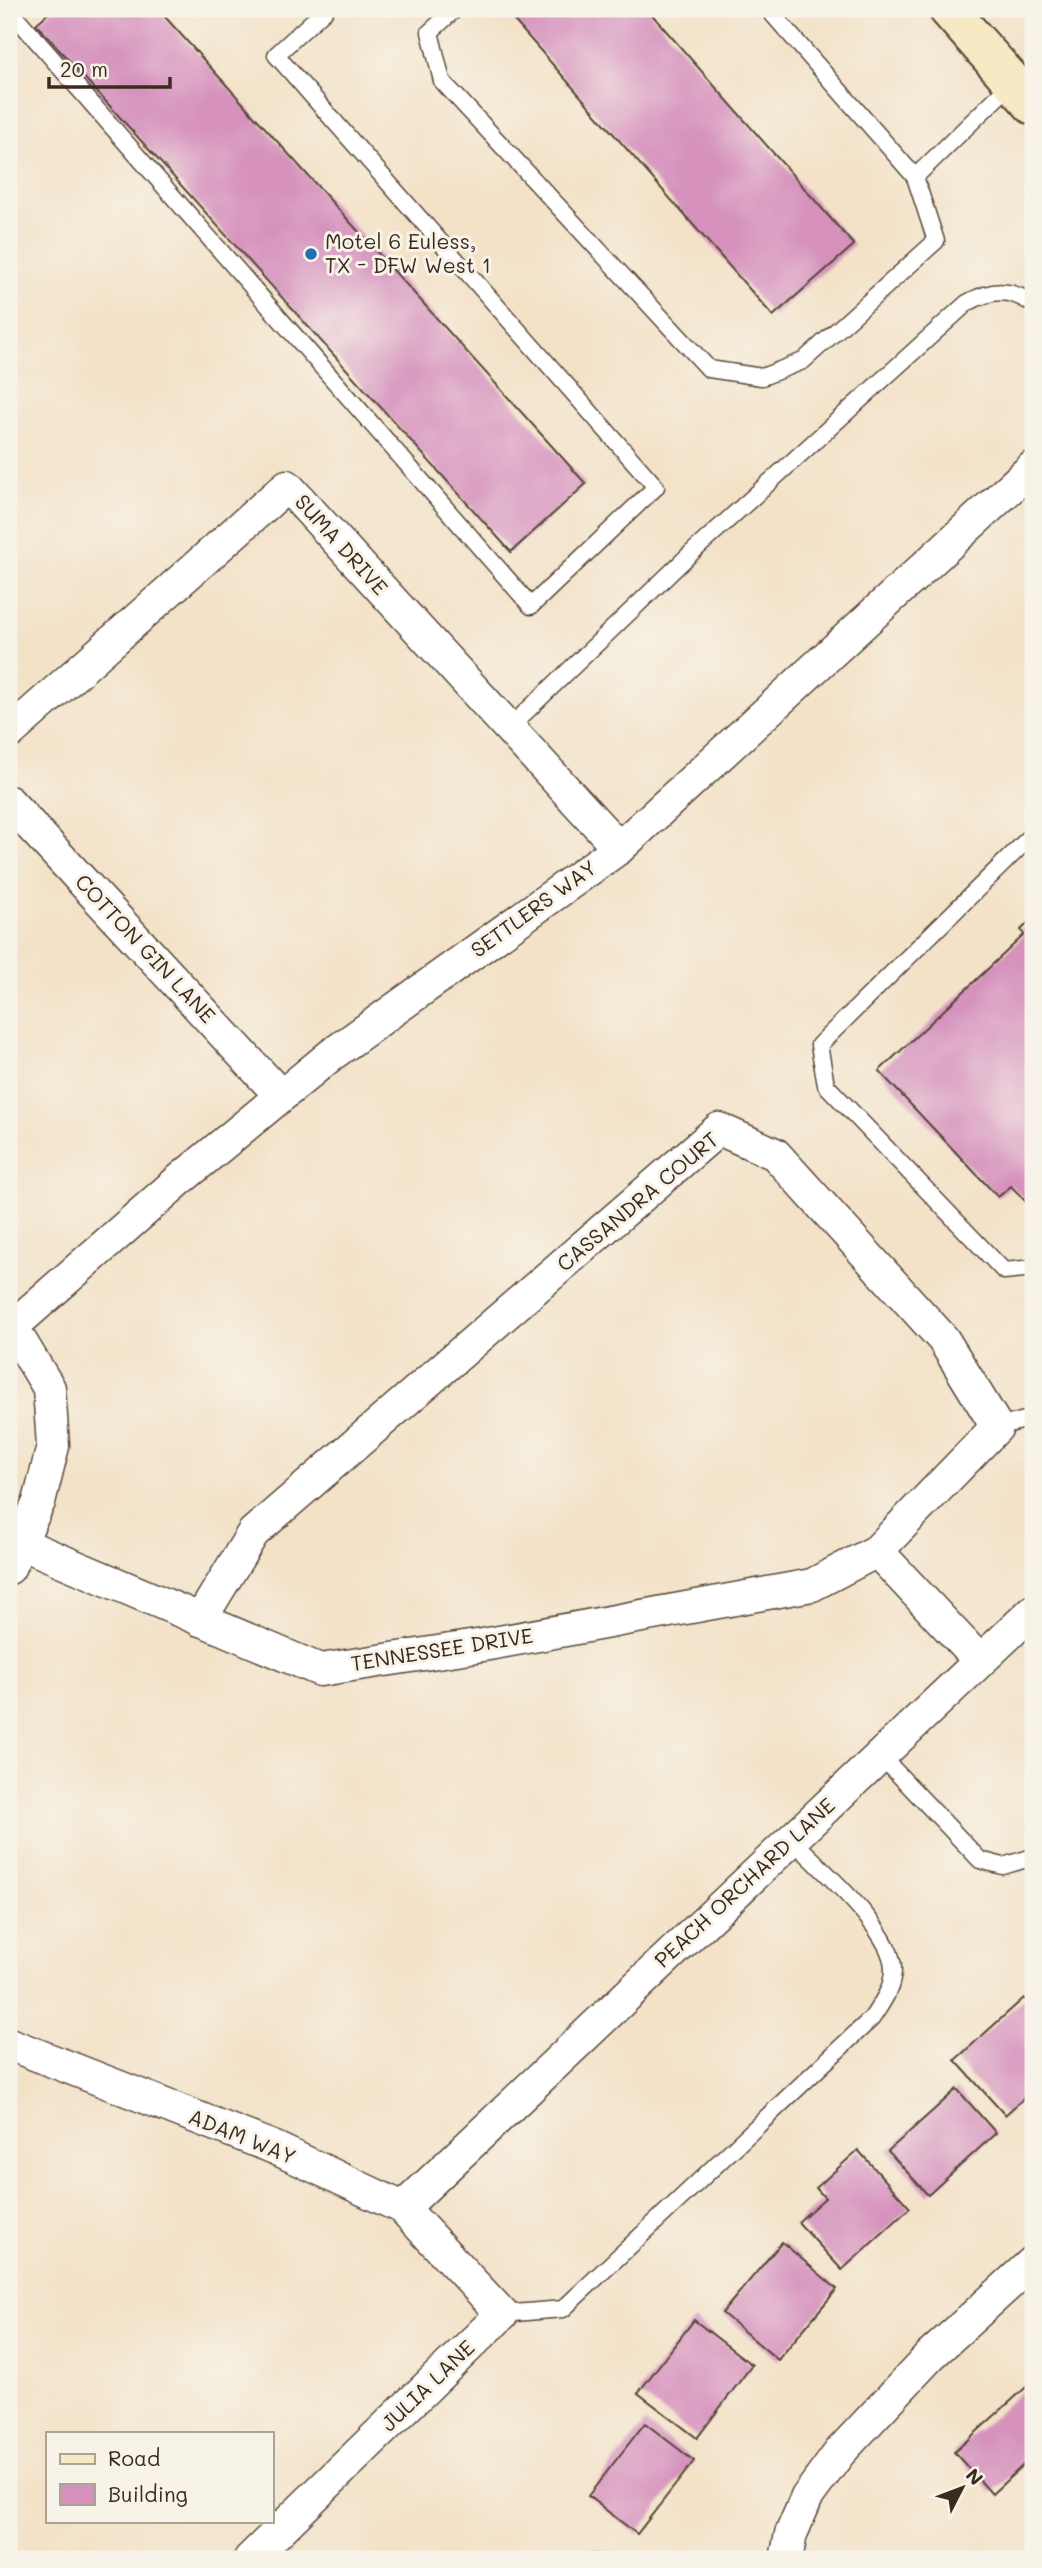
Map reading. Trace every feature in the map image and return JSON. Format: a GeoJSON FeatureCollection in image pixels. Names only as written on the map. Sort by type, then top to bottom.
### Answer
{"type":"FeatureCollection","features":[{"type":"Feature","properties":{"kind":"main road"},"geometry":{"type":"LineString","coordinates":[[948,9],[1023,93]]}},
{"type":"Feature","properties":{"kind":"street","name":"SETTLERS WAY"},"geometry":{"type":"LineString","coordinates":[[11,1324],[331,1055],[618,848],[1033,467]]}},
{"type":"Feature","properties":{"kind":"street","name":"SUMA DRIVE"},"geometry":{"type":"LineString","coordinates":[[9,733],[287,486],[618,848]]}},
{"type":"Feature","properties":{"kind":"street","name":"COTTON GIN LANE"},"geometry":{"type":"LineString","coordinates":[[9,802],[281,1096]]}},
{"type":"Feature","properties":{"kind":"street","name":"CASSANDRA COURT"},"geometry":{"type":"LineString","coordinates":[[200,1620],[253,1533],[719,1129],[775,1154],[943,1339],[997,1427]]}},
{"type":"Feature","properties":{"kind":"street"},"geometry":{"type":"LineString","coordinates":[[11,1324],[49,1388],[52,1446],[39,1502],[14,1555]]}},
{"type":"Feature","properties":{"kind":"street"},"geometry":{"type":"LineString","coordinates":[[980,1661],[877,1551],[997,1427]]}},
{"type":"Feature","properties":{"kind":"street","name":"TENNESSEE DRIVE"},"geometry":{"type":"LineString","coordinates":[[14,1555],[200,1620],[320,1670],[483,1645],[812,1585],[877,1551]]}},
{"type":"Feature","properties":{"kind":"street","name":"PEACH ORCHARD LANE"},"geometry":{"type":"LineString","coordinates":[[403,2208],[1033,1611]]}},
{"type":"Feature","properties":{"kind":"street","name":"ADAM WAY"},"geometry":{"type":"LineString","coordinates":[[9,2044],[275,2148],[403,2208]]}},
{"type":"Feature","properties":{"kind":"street"},"geometry":{"type":"LineString","coordinates":[[403,2208],[502,2314]]}},
{"type":"Feature","properties":{"kind":"street"},"geometry":{"type":"LineString","coordinates":[[786,2559],[791,2534],[807,2497],[840,2452],[929,2356],[1033,2262]]}},
{"type":"Feature","properties":{"kind":"street","name":"JULIA LANE"},"geometry":{"type":"LineString","coordinates":[[250,2559],[502,2314]]}},
{"type":"Feature","properties":{"kind":"lane"},"geometry":{"type":"LineString","coordinates":[[9,9],[531,606],[656,487],[276,55],[326,9]]}},
{"type":"Feature","properties":{"kind":"lane"},"geometry":{"type":"LineString","coordinates":[[455,9],[430,32],[442,80],[709,369],[762,377],[803,361],[936,241],[915,177],[768,9]]}},
{"type":"Feature","properties":{"kind":"lane"},"geometry":{"type":"LineString","coordinates":[[915,177],[1023,93]]}},
{"type":"Feature","properties":{"kind":"lane"},"geometry":{"type":"LineString","coordinates":[[509,728],[687,557],[967,303],[982,294],[1003,289],[1033,304]]}},
{"type":"Feature","properties":{"kind":"lane"},"geometry":{"type":"LineString","coordinates":[[1033,834],[819,1045],[826,1085],[1004,1271],[1033,1268]]}},
{"type":"Feature","properties":{"kind":"lane"},"geometry":{"type":"LineString","coordinates":[[997,1427],[1033,1418]]}},
{"type":"Feature","properties":{"kind":"lane"},"geometry":{"type":"LineString","coordinates":[[880,1755],[980,1860],[1003,1866],[1033,1857]]}},
{"type":"Feature","properties":{"kind":"lane"},"geometry":{"type":"LineString","coordinates":[[502,2314],[563,2309],[872,2018],[888,1992],[893,1968],[886,1942],[792,1839]]}},
{"type":"Feature","properties":{"kind":"building","name":"Motel 6 Euless, TX - DFW West 1"},"geometry":{"type":"Polygon","coordinates":[[[53,9],[158,9],[586,484],[511,552],[36,24],[53,9]]]}},
{"type":"Feature","properties":{"kind":"building"},"geometry":{"type":"Polygon","coordinates":[[[504,9],[647,9],[854,245],[773,316],[504,9]]]}},
{"type":"Feature","properties":{"kind":"building"},"geometry":{"type":"Polygon","coordinates":[[[1033,918],[1033,1203],[1030,1206],[1011,1186],[998,1197],[879,1071],[1024,935],[1021,930],[1033,918]]]}},
{"type":"Feature","properties":{"kind":"building"},"geometry":{"type":"Polygon","coordinates":[[[1024,1998],[1033,2008],[1033,2090],[1005,2115],[955,2060],[1024,1998]]]}},
{"type":"Feature","properties":{"kind":"building"},"geometry":{"type":"Polygon","coordinates":[[[957,2089],[996,2133],[928,2195],[888,2151],[957,2089]]]}},
{"type":"Feature","properties":{"kind":"building"},"geometry":{"type":"Polygon","coordinates":[[[858,2150],[910,2208],[842,2270],[798,2222],[825,2198],[816,2188],[858,2150]]]}},
{"type":"Feature","properties":{"kind":"building"},"geometry":{"type":"Polygon","coordinates":[[[782,2242],[837,2289],[778,2360],[722,2313],[782,2242]]]}},
{"type":"Feature","properties":{"kind":"building"},"geometry":{"type":"Polygon","coordinates":[[[694,2320],[752,2365],[697,2438],[638,2393],[694,2320]]]}},
{"type":"Feature","properties":{"kind":"building"},"geometry":{"type":"Polygon","coordinates":[[[1033,2381],[1033,2456],[992,2494],[954,2452],[1033,2381]]]}},
{"type":"Feature","properties":{"kind":"building"},"geometry":{"type":"Polygon","coordinates":[[[645,2423],[694,2461],[637,2534],[588,2496],[645,2423]]]}},
{"type":"Feature","properties":{"kind":"building"},"geometry":{"type":"Polygon","coordinates":[[[591,2554],[641,2557],[641,2559],[591,2559],[591,2554]]]}},
{"type":"Feature","properties":{"kind":"place","name":"Motel 6 Euless, TX - DFW West 1"},"geometry":{"type":"Point","coordinates":[311,254]}}]}
